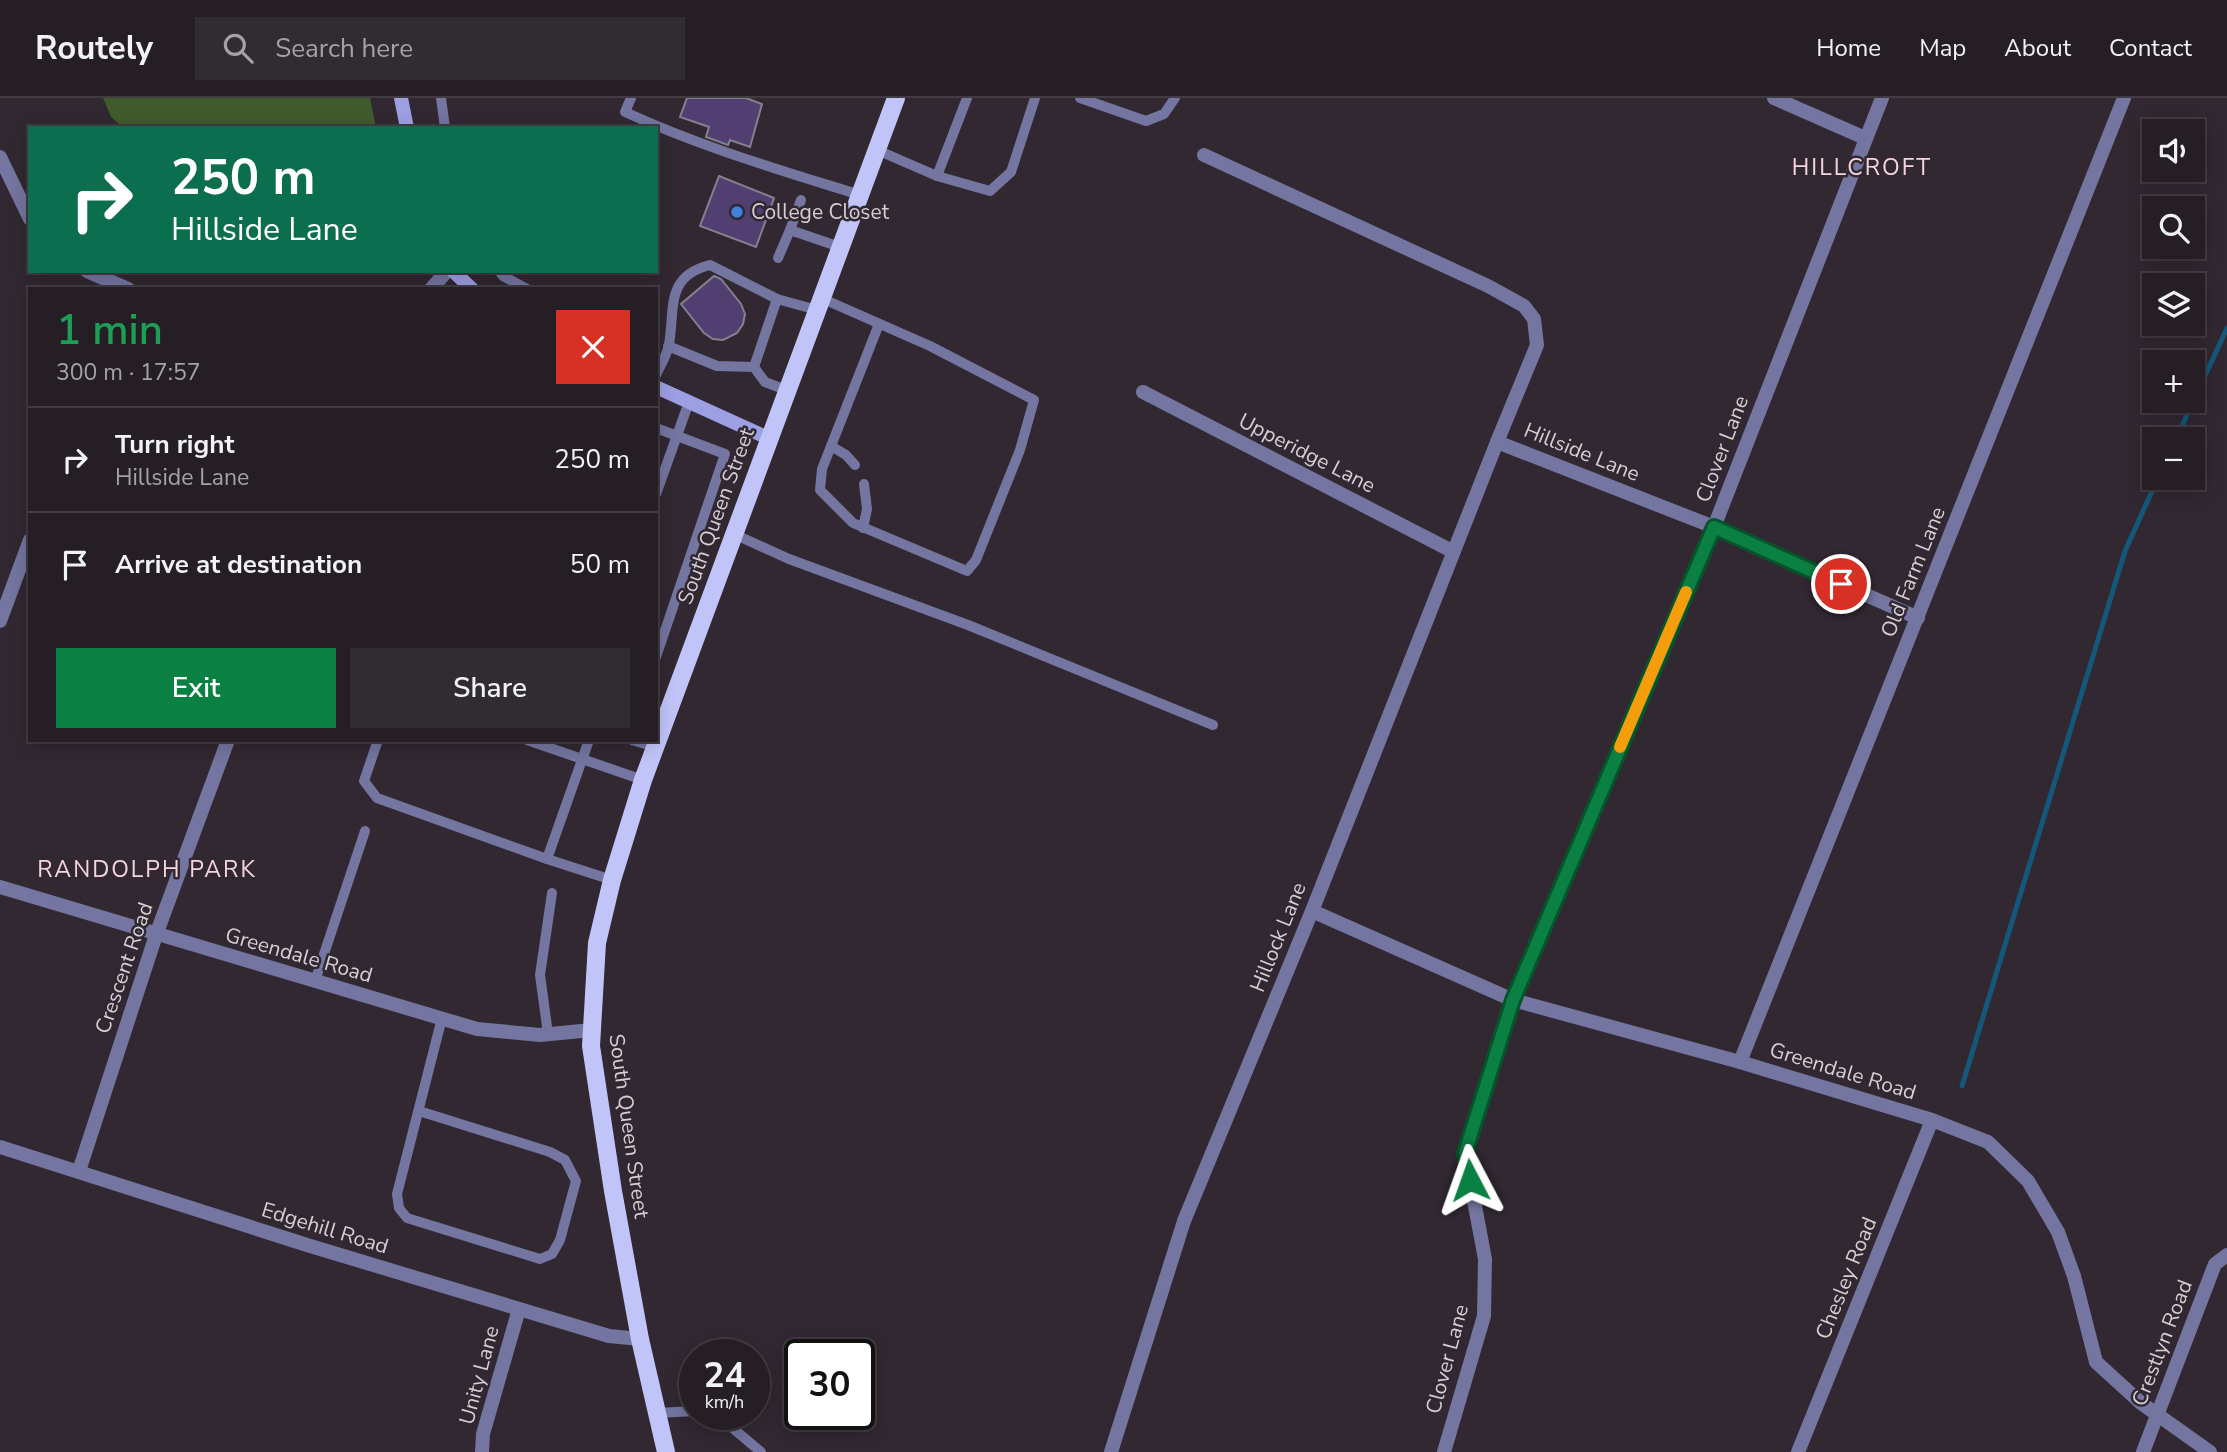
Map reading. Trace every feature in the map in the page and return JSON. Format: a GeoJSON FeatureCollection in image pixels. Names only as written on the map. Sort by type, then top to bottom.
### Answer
{"type":"FeatureCollection","features":[{"type":"Feature","properties":{"kind":"main road","name":"South Queen Street"},"geometry":{"type":"LineString","coordinates":[[658,739],[877,150],[892,99]]}},
{"type":"Feature","properties":{"kind":"main road","name":"South Queen Street"},"geometry":{"type":"LineString","coordinates":[[657,742],[612,880],[597,943],[592,1046],[613,1191],[640,1339],[666,1452]]}},
{"type":"Feature","properties":{"kind":"street"},"geometry":{"type":"LineString","coordinates":[[401,98],[407,126]]}},
{"type":"Feature","properties":{"kind":"street"},"geometry":{"type":"LineString","coordinates":[[1774,98],[1866,138]]}},
{"type":"Feature","properties":{"kind":"street","name":"Clover Lane"},"geometry":{"type":"LineString","coordinates":[[1444,1452],[1484,1315],[1485,1259],[1465,1153],[1513,1000],[1714,527],[1882,98]]}},
{"type":"Feature","properties":{"kind":"street","name":"Old Farm Lane"},"geometry":{"type":"LineString","coordinates":[[1740,1062],[2124,98]]}},
{"type":"Feature","properties":{"kind":"street","name":"Hillside Lane"},"geometry":{"type":"LineString","coordinates":[[1204,155],[1488,286],[1524,306],[1534,319],[1537,345],[1497,442],[1714,527],[1917,618]]}},
{"type":"Feature","properties":{"kind":"street"},"geometry":{"type":"LineString","coordinates":[[0,157],[28,215]]}},
{"type":"Feature","properties":{"kind":"street"},"geometry":{"type":"LineString","coordinates":[[91,273],[123,287]]}},
{"type":"Feature","properties":{"kind":"street"},"geometry":{"type":"LineString","coordinates":[[433,287],[445,273]]}},
{"type":"Feature","properties":{"kind":"street"},"geometry":{"type":"LineString","coordinates":[[455,273],[470,287]]}},
{"type":"Feature","properties":{"kind":"street"},"geometry":{"type":"LineString","coordinates":[[658,388],[768,438]]}},
{"type":"Feature","properties":{"kind":"street","name":"Upperidge Lane"},"geometry":{"type":"LineString","coordinates":[[1143,392],[1452,551]]}},
{"type":"Feature","properties":{"kind":"street","name":"Hillock Lane"},"geometry":{"type":"LineString","coordinates":[[1111,1452],[1184,1221],[1312,911],[1497,442]]}},
{"type":"Feature","properties":{"kind":"street"},"geometry":{"type":"LineString","coordinates":[[0,621],[28,545]]}},
{"type":"Feature","properties":{"kind":"street","name":"Crescent Road"},"geometry":{"type":"LineString","coordinates":[[79,1171],[156,935],[227,742]]}},
{"type":"Feature","properties":{"kind":"street","name":"Greendale Road"},"geometry":{"type":"LineString","coordinates":[[0,887],[477,1028],[510,1034],[592,1030]]}},
{"type":"Feature","properties":{"kind":"street","name":"Greendale Road"},"geometry":{"type":"LineString","coordinates":[[1312,911],[1513,1000],[1740,1062],[1932,1120],[1988,1142],[2028,1181],[2059,1233],[2074,1276],[2096,1362],[2141,1403],[2210,1452]]}},
{"type":"Feature","properties":{"kind":"street","name":"Chesley Road"},"geometry":{"type":"LineString","coordinates":[[1798,1452],[1932,1120]]}},
{"type":"Feature","properties":{"kind":"street","name":"Edgehill Road"},"geometry":{"type":"LineString","coordinates":[[0,1147],[519,1309],[609,1336],[640,1339]]}},
{"type":"Feature","properties":{"kind":"street","name":"Crestlyn Road"},"geometry":{"type":"LineString","coordinates":[[2143,1452],[2215,1264],[2227,1255]]}},
{"type":"Feature","properties":{"kind":"street","name":"Unity Lane"},"geometry":{"type":"LineString","coordinates":[[482,1452],[484,1434],[519,1309]]}},
{"type":"Feature","properties":{"kind":"lane"},"geometry":{"type":"LineString","coordinates":[[440,98],[445,126]]}},
{"type":"Feature","properties":{"kind":"lane"},"geometry":{"type":"LineString","coordinates":[[631,98],[625,112],[655,126]]}},
{"type":"Feature","properties":{"kind":"lane"},"geometry":{"type":"LineString","coordinates":[[937,176],[967,98]]}},
{"type":"Feature","properties":{"kind":"lane"},"geometry":{"type":"LineString","coordinates":[[877,150],[937,176],[990,191],[1011,172],[1035,98]]}},
{"type":"Feature","properties":{"kind":"lane"},"geometry":{"type":"LineString","coordinates":[[1080,98],[1146,121],[1164,114],[1175,98]]}},
{"type":"Feature","properties":{"kind":"lane"},"geometry":{"type":"LineString","coordinates":[[658,127],[709,148],[860,195]]}},
{"type":"Feature","properties":{"kind":"lane"},"geometry":{"type":"LineString","coordinates":[[778,258],[801,200]]}},
{"type":"Feature","properties":{"kind":"lane"},"geometry":{"type":"LineString","coordinates":[[790,230],[840,247]]}},
{"type":"Feature","properties":{"kind":"lane"},"geometry":{"type":"LineString","coordinates":[[658,370],[668,346],[670,311],[680,282],[696,269],[710,265],[777,299],[819,304],[879,324],[930,346],[1034,400],[1020,450],[976,560],[967,571],[853,523],[820,490],[822,469],[879,324]]}},
{"type":"Feature","properties":{"kind":"lane"},"geometry":{"type":"LineString","coordinates":[[501,273],[523,287]]}},
{"type":"Feature","properties":{"kind":"lane"},"geometry":{"type":"LineString","coordinates":[[754,367],[777,299]]}},
{"type":"Feature","properties":{"kind":"lane"},"geometry":{"type":"LineString","coordinates":[[668,346],[717,366],[754,367]]}},
{"type":"Feature","properties":{"kind":"lane"},"geometry":{"type":"LineString","coordinates":[[754,367],[765,382],[786,390]]}},
{"type":"Feature","properties":{"kind":"lane"},"geometry":{"type":"LineString","coordinates":[[658,488],[689,402]]}},
{"type":"Feature","properties":{"kind":"lane"},"geometry":{"type":"LineString","coordinates":[[658,429],[725,454],[658,651]]}},
{"type":"Feature","properties":{"kind":"lane"},"geometry":{"type":"LineString","coordinates":[[831,446],[855,465]]}},
{"type":"Feature","properties":{"kind":"lane"},"geometry":{"type":"LineString","coordinates":[[863,528],[867,509],[864,484]]}},
{"type":"Feature","properties":{"kind":"lane"},"geometry":{"type":"LineString","coordinates":[[734,534],[789,559],[955,620],[1213,725]]}},
{"type":"Feature","properties":{"kind":"lane"},"geometry":{"type":"LineString","coordinates":[[377,742],[364,781],[377,798],[612,880]]}},
{"type":"Feature","properties":{"kind":"lane"},"geometry":{"type":"LineString","coordinates":[[533,742],[643,780]]}},
{"type":"Feature","properties":{"kind":"lane"},"geometry":{"type":"LineString","coordinates":[[547,859],[588,742]]}},
{"type":"Feature","properties":{"kind":"lane"},"geometry":{"type":"LineString","coordinates":[[639,742],[655,747]]}},
{"type":"Feature","properties":{"kind":"lane"},"geometry":{"type":"LineString","coordinates":[[315,981],[365,831]]}},
{"type":"Feature","properties":{"kind":"lane"},"geometry":{"type":"LineString","coordinates":[[548,1034],[540,975],[552,893]]}},
{"type":"Feature","properties":{"kind":"lane"},"geometry":{"type":"LineString","coordinates":[[419,1111],[550,1152],[565,1160],[576,1181],[560,1240],[552,1254],[540,1259],[407,1218],[399,1208],[397,1194],[442,1018]]}},
{"type":"Feature","properties":{"kind":"lane"},"geometry":{"type":"LineString","coordinates":[[656,1413],[679,1412]]}},
{"type":"Feature","properties":{"kind":"lane"},"geometry":{"type":"LineString","coordinates":[[735,1430],[761,1452]]}},
{"type":"Feature","properties":{"kind":"green space"},"geometry":{"type":"Polygon","coordinates":[[[103,98],[370,98],[376,126],[122,126],[111,117],[103,98]]]}},
{"type":"Feature","properties":{"kind":"building"},"geometry":{"type":"Polygon","coordinates":[[[687,98],[746,98],[762,104],[750,147],[730,140],[728,145],[706,137],[709,127],[680,117],[687,98]]]}},
{"type":"Feature","properties":{"kind":"building","name":"College Closet"},"geometry":{"type":"Polygon","coordinates":[[[719,176],[774,198],[756,247],[700,226],[719,176]]]}},
{"type":"Feature","properties":{"kind":"building"},"geometry":{"type":"Polygon","coordinates":[[[714,276],[721,279],[741,304],[745,314],[737,333],[723,340],[713,339],[704,333],[681,304],[714,276]]]}},
{"type":"Feature","properties":{"kind":"waterway"},"geometry":{"type":"LineString","coordinates":[[2182,427],[2227,328]]}},
{"type":"Feature","properties":{"kind":"waterway"},"geometry":{"type":"LineString","coordinates":[[1962,1086],[2125,551],[2153,490]]}},
{"type":"Feature","properties":{"kind":"slow traffic"},"geometry":{"type":"LineString","coordinates":[[1620,747],[1686,592]]}},
{"type":"Feature","properties":{"kind":"place","name":"College Closet"},"geometry":{"type":"Point","coordinates":[737,212]}},
{"type":"Feature","properties":{"kind":"district","name":"HILLCROFT"},"geometry":{"type":"Point","coordinates":[1862,167]}},
{"type":"Feature","properties":{"kind":"district","name":"RANDOLPH PARK"},"geometry":{"type":"Point","coordinates":[147,869]}},
{"type":"Feature","properties":{"kind":"route"},"geometry":{"type":"LineString","coordinates":[[1470,1180],[1465,1153],[1513,1000],[1714,527],[1841,584]]}}]}
